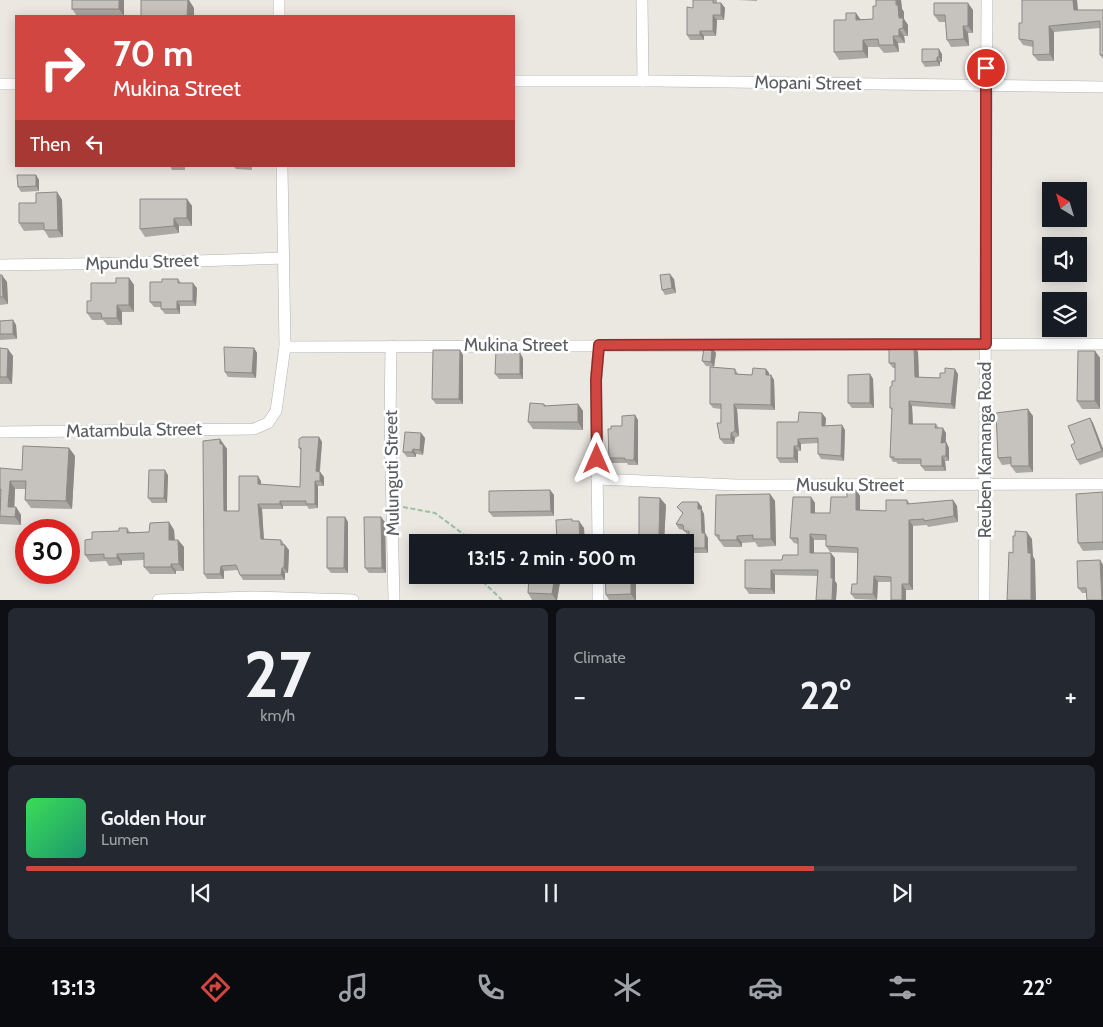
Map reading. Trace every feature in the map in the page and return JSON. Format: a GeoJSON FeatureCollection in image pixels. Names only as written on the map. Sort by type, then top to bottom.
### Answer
{"type":"FeatureCollection","features":[{"type":"Feature","properties":{"kind":"street"},"geometry":{"type":"LineString","coordinates":[[279,0],[279,15]]}},
{"type":"Feature","properties":{"kind":"street"},"geometry":{"type":"LineString","coordinates":[[642,0],[643,81]]}},
{"type":"Feature","properties":{"kind":"street","name":"Reuben Kamanga Road"},"geometry":{"type":"LineString","coordinates":[[984,600],[987,0]]}},
{"type":"Feature","properties":{"kind":"street","name":"Mopani Street"},"geometry":{"type":"LineString","coordinates":[[515,81],[1103,87]]}},
{"type":"Feature","properties":{"kind":"street"},"geometry":{"type":"LineString","coordinates":[[0,84],[15,84]]}},
{"type":"Feature","properties":{"kind":"street"},"geometry":{"type":"LineString","coordinates":[[282,167],[285,347]]}},
{"type":"Feature","properties":{"kind":"street","name":"Mpundu Street"},"geometry":{"type":"LineString","coordinates":[[0,265],[284,258]]}},
{"type":"Feature","properties":{"kind":"street","name":"Mukina Street"},"geometry":{"type":"LineString","coordinates":[[285,347],[1103,344]]}},
{"type":"Feature","properties":{"kind":"street"},"geometry":{"type":"LineString","coordinates":[[598,534],[596,380],[599,345]]}},
{"type":"Feature","properties":{"kind":"street","name":"Mulunguti Street"},"geometry":{"type":"LineString","coordinates":[[391,346],[394,600]]}},
{"type":"Feature","properties":{"kind":"street","name":"Matambula Street"},"geometry":{"type":"LineString","coordinates":[[0,432],[254,429],[268,423],[276,411],[285,347]]}},
{"type":"Feature","properties":{"kind":"street","name":"Musuku Street"},"geometry":{"type":"LineString","coordinates":[[597,479],[755,485],[1103,484]]}},
{"type":"Feature","properties":{"kind":"street"},"geometry":{"type":"LineString","coordinates":[[598,584],[598,600]]}},
{"type":"Feature","properties":{"kind":"street"},"geometry":{"type":"LineString","coordinates":[[158,600],[253,598],[353,600]]}},
{"type":"Feature","properties":{"kind":"path"},"geometry":{"type":"LineString","coordinates":[[392,506],[414,507],[435,513],[463,534]]}},
{"type":"Feature","properties":{"kind":"path"},"geometry":{"type":"LineString","coordinates":[[485,584],[502,600]]}},
{"type":"Feature","properties":{"kind":"building"},"geometry":{"type":"Polygon","coordinates":[[[72,0],[119,0],[119,9],[72,9],[72,0]]]}},
{"type":"Feature","properties":{"kind":"building"},"geometry":{"type":"Polygon","coordinates":[[[141,0],[188,0],[187,15],[141,15],[141,0]]]}},
{"type":"Feature","properties":{"kind":"building"},"geometry":{"type":"Polygon","coordinates":[[[693,0],[713,0],[713,3],[721,3],[721,15],[713,15],[713,31],[700,31],[700,35],[687,35],[687,7],[693,8],[693,0]]]}},
{"type":"Feature","properties":{"kind":"building"},"geometry":{"type":"Polygon","coordinates":[[[876,0],[896,0],[896,5],[898,5],[899,18],[903,18],[903,28],[899,29],[899,36],[893,36],[894,45],[879,45],[878,39],[863,40],[863,51],[834,52],[834,20],[846,20],[846,13],[856,13],[856,20],[873,19],[873,6],[876,6],[876,0]]]}},
{"type":"Feature","properties":{"kind":"building"},"geometry":{"type":"Polygon","coordinates":[[[1022,0],[1073,0],[1074,10],[1103,10],[1103,55],[1100,55],[1100,21],[1049,26],[1050,54],[1033,55],[1033,41],[1019,39],[1019,23],[1022,23],[1022,0]]]}},
{"type":"Feature","properties":{"kind":"building"},"geometry":{"type":"Polygon","coordinates":[[[934,3],[968,3],[968,26],[963,26],[964,39],[947,40],[945,15],[934,15],[934,3]]]}},
{"type":"Feature","properties":{"kind":"building"},"geometry":{"type":"Polygon","coordinates":[[[922,49],[939,49],[937,61],[922,62],[922,49]]]}},
{"type":"Feature","properties":{"kind":"building"},"geometry":{"type":"Polygon","coordinates":[[[17,175],[36,175],[36,186],[18,187],[17,175]]]}},
{"type":"Feature","properties":{"kind":"building"},"geometry":{"type":"Polygon","coordinates":[[[57,192],[58,230],[44,230],[44,223],[19,223],[19,203],[36,203],[36,193],[57,192]]]}},
{"type":"Feature","properties":{"kind":"building"},"geometry":{"type":"Polygon","coordinates":[[[140,199],[187,199],[187,218],[174,218],[174,226],[140,229],[140,199]]]}},
{"type":"Feature","properties":{"kind":"building"},"geometry":{"type":"Polygon","coordinates":[[[670,274],[672,288],[662,290],[660,275],[670,274]]]}},
{"type":"Feature","properties":{"kind":"building"},"geometry":{"type":"Polygon","coordinates":[[[0,275],[2,275],[3,297],[0,297],[0,275]]]}},
{"type":"Feature","properties":{"kind":"building"},"geometry":{"type":"Polygon","coordinates":[[[116,278],[129,278],[129,305],[117,305],[117,318],[102,318],[101,313],[87,313],[87,301],[91,301],[91,283],[116,283],[116,278]]]}},
{"type":"Feature","properties":{"kind":"building"},"geometry":{"type":"Polygon","coordinates":[[[162,279],[178,279],[178,283],[193,283],[193,301],[177,301],[177,309],[161,309],[161,302],[150,302],[150,282],[162,282],[162,279]]]}},
{"type":"Feature","properties":{"kind":"building"},"geometry":{"type":"Polygon","coordinates":[[[13,320],[13,334],[0,334],[0,321],[13,320]]]}},
{"type":"Feature","properties":{"kind":"building"},"geometry":{"type":"Polygon","coordinates":[[[224,347],[254,348],[252,373],[225,372],[224,347]]]}},
{"type":"Feature","properties":{"kind":"building"},"geometry":{"type":"Polygon","coordinates":[[[889,347],[914,347],[915,377],[940,378],[940,373],[945,373],[945,368],[955,369],[951,404],[909,401],[909,424],[936,424],[935,428],[943,428],[941,443],[946,442],[946,456],[942,456],[942,466],[921,466],[921,459],[894,459],[894,457],[890,457],[892,408],[890,408],[890,387],[892,386],[892,381],[895,381],[895,363],[889,363],[889,347]]]}},
{"type":"Feature","properties":{"kind":"building"},"geometry":{"type":"Polygon","coordinates":[[[0,348],[8,349],[7,377],[0,377],[0,348]]]}},
{"type":"Feature","properties":{"kind":"building"},"geometry":{"type":"Polygon","coordinates":[[[704,348],[712,348],[711,362],[702,361],[704,348]]]}},
{"type":"Feature","properties":{"kind":"building"},"geometry":{"type":"Polygon","coordinates":[[[433,350],[460,350],[459,399],[432,399],[433,350]]]}},
{"type":"Feature","properties":{"kind":"building"},"geometry":{"type":"Polygon","coordinates":[[[496,350],[514,350],[514,353],[520,353],[520,374],[495,374],[496,350]]]}},
{"type":"Feature","properties":{"kind":"building"},"geometry":{"type":"Polygon","coordinates":[[[1078,351],[1095,351],[1095,401],[1077,401],[1078,351]]]}},
{"type":"Feature","properties":{"kind":"building"},"geometry":{"type":"Polygon","coordinates":[[[710,367],[735,369],[735,374],[752,375],[753,368],[766,369],[766,375],[771,375],[771,405],[734,404],[735,431],[731,433],[731,439],[720,439],[717,423],[721,423],[721,404],[710,404],[710,367]]]}},
{"type":"Feature","properties":{"kind":"building"},"geometry":{"type":"Polygon","coordinates":[[[870,374],[870,403],[848,403],[848,375],[870,374]]]}},
{"type":"Feature","properties":{"kind":"building"},"geometry":{"type":"Polygon","coordinates":[[[530,403],[544,404],[544,406],[578,404],[578,422],[528,422],[530,403]]]}},
{"type":"Feature","properties":{"kind":"building"},"geometry":{"type":"Polygon","coordinates":[[[1028,409],[1029,466],[1011,466],[1011,457],[998,458],[996,413],[1028,409]]]}},
{"type":"Feature","properties":{"kind":"building"},"geometry":{"type":"Polygon","coordinates":[[[799,412],[822,413],[822,426],[842,425],[841,456],[818,454],[818,438],[798,439],[798,446],[794,446],[794,458],[777,458],[777,422],[798,422],[799,412]]]}},
{"type":"Feature","properties":{"kind":"building"},"geometry":{"type":"Polygon","coordinates":[[[635,415],[634,460],[609,458],[608,429],[611,429],[611,426],[622,426],[622,416],[635,415]]]}},
{"type":"Feature","properties":{"kind":"building"},"geometry":{"type":"Polygon","coordinates":[[[1090,418],[1102,451],[1077,460],[1071,445],[1075,443],[1068,426],[1090,418]]]}},
{"type":"Feature","properties":{"kind":"building"},"geometry":{"type":"Polygon","coordinates":[[[405,432],[421,433],[420,450],[413,449],[412,452],[403,452],[405,432]]]}},
{"type":"Feature","properties":{"kind":"building"},"geometry":{"type":"Polygon","coordinates":[[[302,437],[319,437],[316,471],[320,472],[320,481],[315,481],[315,504],[306,504],[306,501],[280,501],[280,504],[258,504],[261,539],[281,540],[281,545],[285,545],[284,568],[282,568],[281,575],[240,575],[236,565],[221,566],[220,574],[204,574],[203,441],[220,439],[220,444],[223,444],[224,511],[239,511],[239,476],[258,476],[258,484],[300,487],[301,448],[299,448],[299,439],[302,437]]]}},
{"type":"Feature","properties":{"kind":"building"},"geometry":{"type":"Polygon","coordinates":[[[23,446],[69,448],[66,501],[25,500],[26,481],[10,481],[8,507],[16,507],[15,517],[0,516],[0,468],[22,470],[23,446]]]}},
{"type":"Feature","properties":{"kind":"building"},"geometry":{"type":"Polygon","coordinates":[[[149,470],[165,470],[164,498],[148,498],[149,470]]]}},
{"type":"Feature","properties":{"kind":"building"},"geometry":{"type":"Polygon","coordinates":[[[550,490],[551,511],[489,512],[489,491],[550,490]]]}},
{"type":"Feature","properties":{"kind":"building"},"geometry":{"type":"Polygon","coordinates":[[[847,490],[856,490],[856,510],[886,511],[886,500],[907,500],[907,504],[953,500],[954,516],[924,521],[924,519],[909,520],[909,584],[902,584],[902,600],[891,600],[891,577],[874,576],[873,594],[851,594],[852,584],[857,584],[858,548],[826,546],[826,535],[810,534],[810,553],[831,553],[832,600],[816,600],[818,570],[771,570],[771,589],[745,588],[745,560],[782,560],[783,555],[798,555],[798,538],[790,538],[793,497],[811,497],[811,513],[830,513],[831,497],[847,497],[847,490]]]}},
{"type":"Feature","properties":{"kind":"building"},"geometry":{"type":"Polygon","coordinates":[[[1103,492],[1103,542],[1078,543],[1076,494],[1103,492]]]}},
{"type":"Feature","properties":{"kind":"building"},"geometry":{"type":"Polygon","coordinates":[[[770,494],[771,539],[753,539],[753,535],[737,536],[737,540],[719,540],[719,535],[715,535],[716,495],[770,494]]]}},
{"type":"Feature","properties":{"kind":"building"},"geometry":{"type":"Polygon","coordinates":[[[639,497],[660,498],[659,534],[639,534],[639,497]]]}},
{"type":"Feature","properties":{"kind":"building"},"geometry":{"type":"Polygon","coordinates":[[[682,502],[698,502],[698,509],[701,509],[702,533],[705,533],[705,548],[694,548],[694,534],[684,531],[683,525],[676,524],[683,513],[677,507],[682,502]]]}},
{"type":"Feature","properties":{"kind":"building"},"geometry":{"type":"Polygon","coordinates":[[[327,517],[345,517],[344,568],[327,568],[327,517]]]}},
{"type":"Feature","properties":{"kind":"building"},"geometry":{"type":"Polygon","coordinates":[[[364,517],[381,517],[382,568],[365,568],[364,517]]]}},
{"type":"Feature","properties":{"kind":"building"},"geometry":{"type":"Polygon","coordinates":[[[572,519],[572,521],[579,521],[580,534],[557,534],[556,520],[572,519]]]}},
{"type":"Feature","properties":{"kind":"building"},"geometry":{"type":"Polygon","coordinates":[[[169,522],[169,540],[178,540],[179,564],[171,564],[171,567],[144,567],[144,553],[117,554],[117,558],[104,558],[104,554],[85,555],[85,540],[92,539],[92,532],[119,531],[119,528],[127,528],[127,533],[149,532],[150,523],[169,522]]]}},
{"type":"Feature","properties":{"kind":"building"},"geometry":{"type":"Polygon","coordinates":[[[1015,531],[1027,532],[1028,553],[1031,553],[1031,600],[1007,600],[1009,552],[1013,553],[1013,536],[1015,536],[1015,531]]]}},
{"type":"Feature","properties":{"kind":"building"},"geometry":{"type":"Polygon","coordinates":[[[1100,560],[1102,600],[1087,600],[1086,588],[1078,588],[1077,561],[1100,560]]]}},
{"type":"Feature","properties":{"kind":"building"},"geometry":{"type":"Polygon","coordinates":[[[528,584],[554,584],[552,594],[528,593],[528,584]]]}},
{"type":"Feature","properties":{"kind":"building"},"geometry":{"type":"Polygon","coordinates":[[[605,584],[631,584],[631,594],[606,595],[605,584]]]}},
{"type":"Feature","properties":{"kind":"route"},"geometry":{"type":"LineString","coordinates":[[597,459],[596,380],[599,345],[986,344],[986,68]]}}]}
